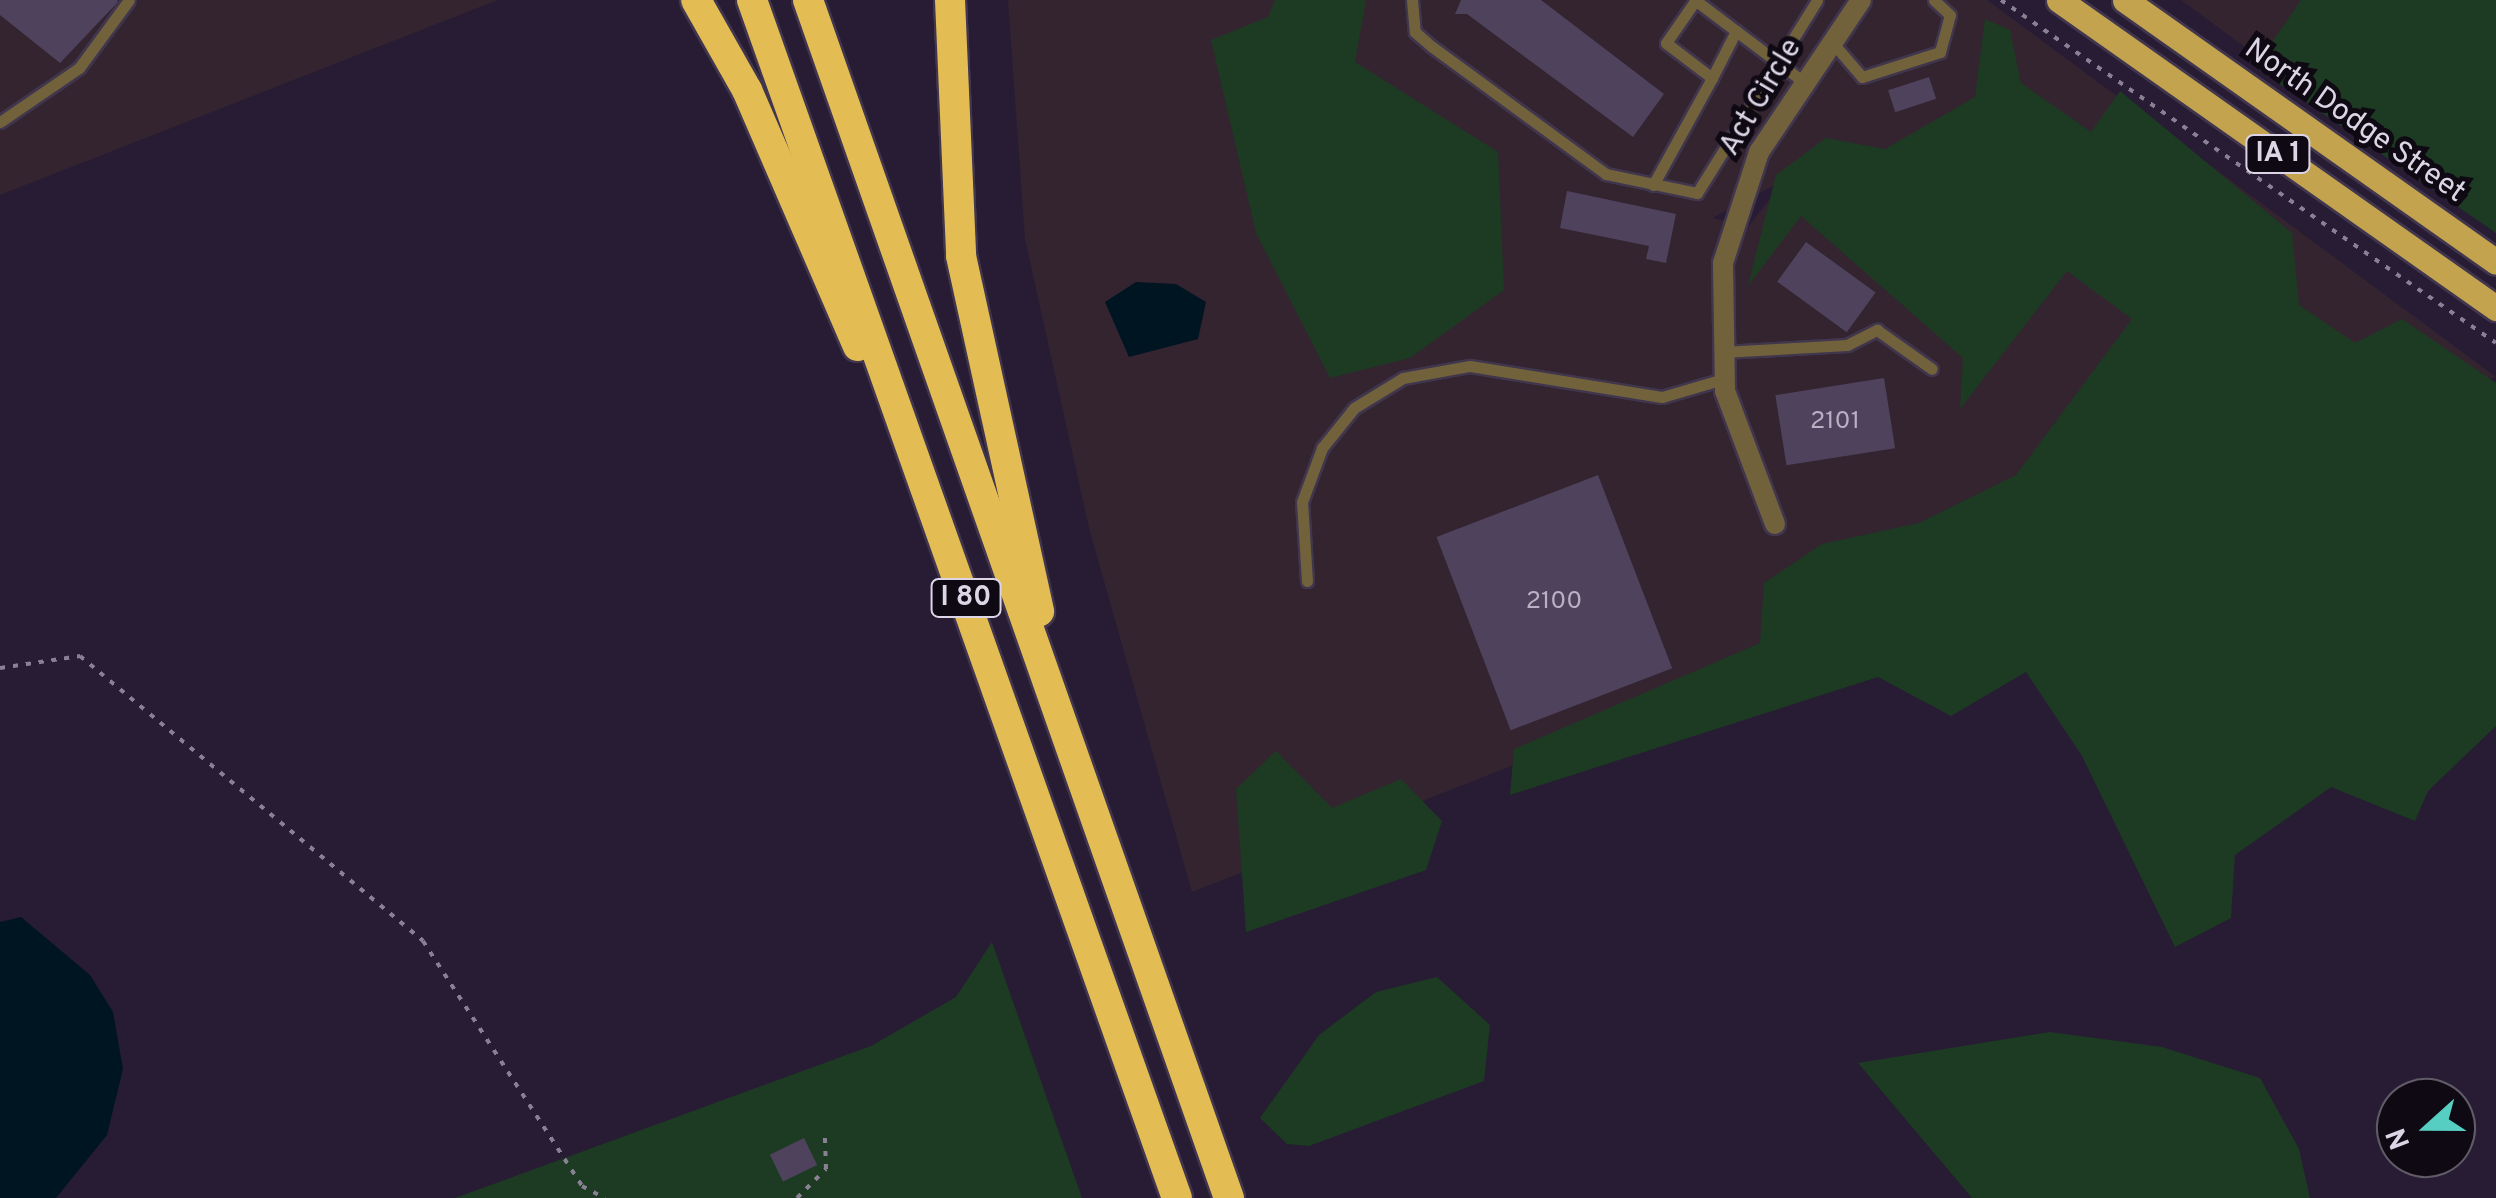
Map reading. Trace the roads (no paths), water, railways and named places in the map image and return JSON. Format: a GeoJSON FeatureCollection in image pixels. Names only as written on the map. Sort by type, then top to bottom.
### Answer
{"type":"FeatureCollection","features":[{"type":"Feature","properties":{"kind":"highway"},"geometry":{"type":"LineString","coordinates":[[696,0],[746,90],[853,337],[908,434]]}},
{"type":"Feature","properties":{"kind":"highway","name":"I 80"},"geometry":{"type":"LineString","coordinates":[[752,0],[1177,1198]]}},
{"type":"Feature","properties":{"kind":"highway","name":"I 80"},"geometry":{"type":"LineString","coordinates":[[808,0],[1230,1198]]}},
{"type":"Feature","properties":{"kind":"highway"},"geometry":{"type":"LineString","coordinates":[[950,0],[961,256],[985,390],[1034,566],[1045,670]]}},
{"type":"Feature","properties":{"kind":"main road","name":"IA 1"},"geometry":{"type":"LineString","coordinates":[[2060,0],[2496,308]]}},
{"type":"Feature","properties":{"kind":"main road","name":"North Dodge Street"},"geometry":{"type":"LineString","coordinates":[[2126,0],[2496,262]]}},
{"type":"Feature","properties":{"kind":"street","name":"Act Circle"},"geometry":{"type":"LineString","coordinates":[[1775,524],[1745,461],[1719,352],[1731,225],[1759,152],[1860,0]]}},
{"type":"Feature","properties":{"kind":"lane"},"geometry":{"type":"LineString","coordinates":[[0,122],[79,68],[129,0]]}},
{"type":"Feature","properties":{"kind":"lane"},"geometry":{"type":"LineString","coordinates":[[1412,0],[1415,32],[1606,174],[1697,193],[1707,186],[1776,61],[1817,0]]}},
{"type":"Feature","properties":{"kind":"lane"},"geometry":{"type":"LineString","coordinates":[[1712,78],[1666,43],[1695,0],[1804,82]]}},
{"type":"Feature","properties":{"kind":"lane"},"geometry":{"type":"LineString","coordinates":[[1832,42],[1862,76],[1940,52],[1950,14],[1934,0]]}},
{"type":"Feature","properties":{"kind":"lane"},"geometry":{"type":"LineString","coordinates":[[1653,185],[1736,31]]}},
{"type":"Feature","properties":{"kind":"lane"},"geometry":{"type":"LineString","coordinates":[[1719,352],[1847,345],[1877,330],[1932,369]]}},
{"type":"Feature","properties":{"kind":"lane"},"geometry":{"type":"LineString","coordinates":[[1307,581],[1302,502],[1322,448],[1354,408],[1403,378],[1470,366],[1662,397],[1723,379]]}},
{"type":"Feature","properties":{"kind":"water"},"geometry":{"type":"Polygon","coordinates":[[[1136,282],[1176,284],[1206,302],[1198,339],[1129,357],[1105,302],[1136,282]]]}},
{"type":"Feature","properties":{"kind":"water"},"geometry":{"type":"Polygon","coordinates":[[[21,917],[90,975],[113,1012],[123,1069],[107,1135],[56,1198],[0,1198],[0,922],[21,917]]]}}]}
